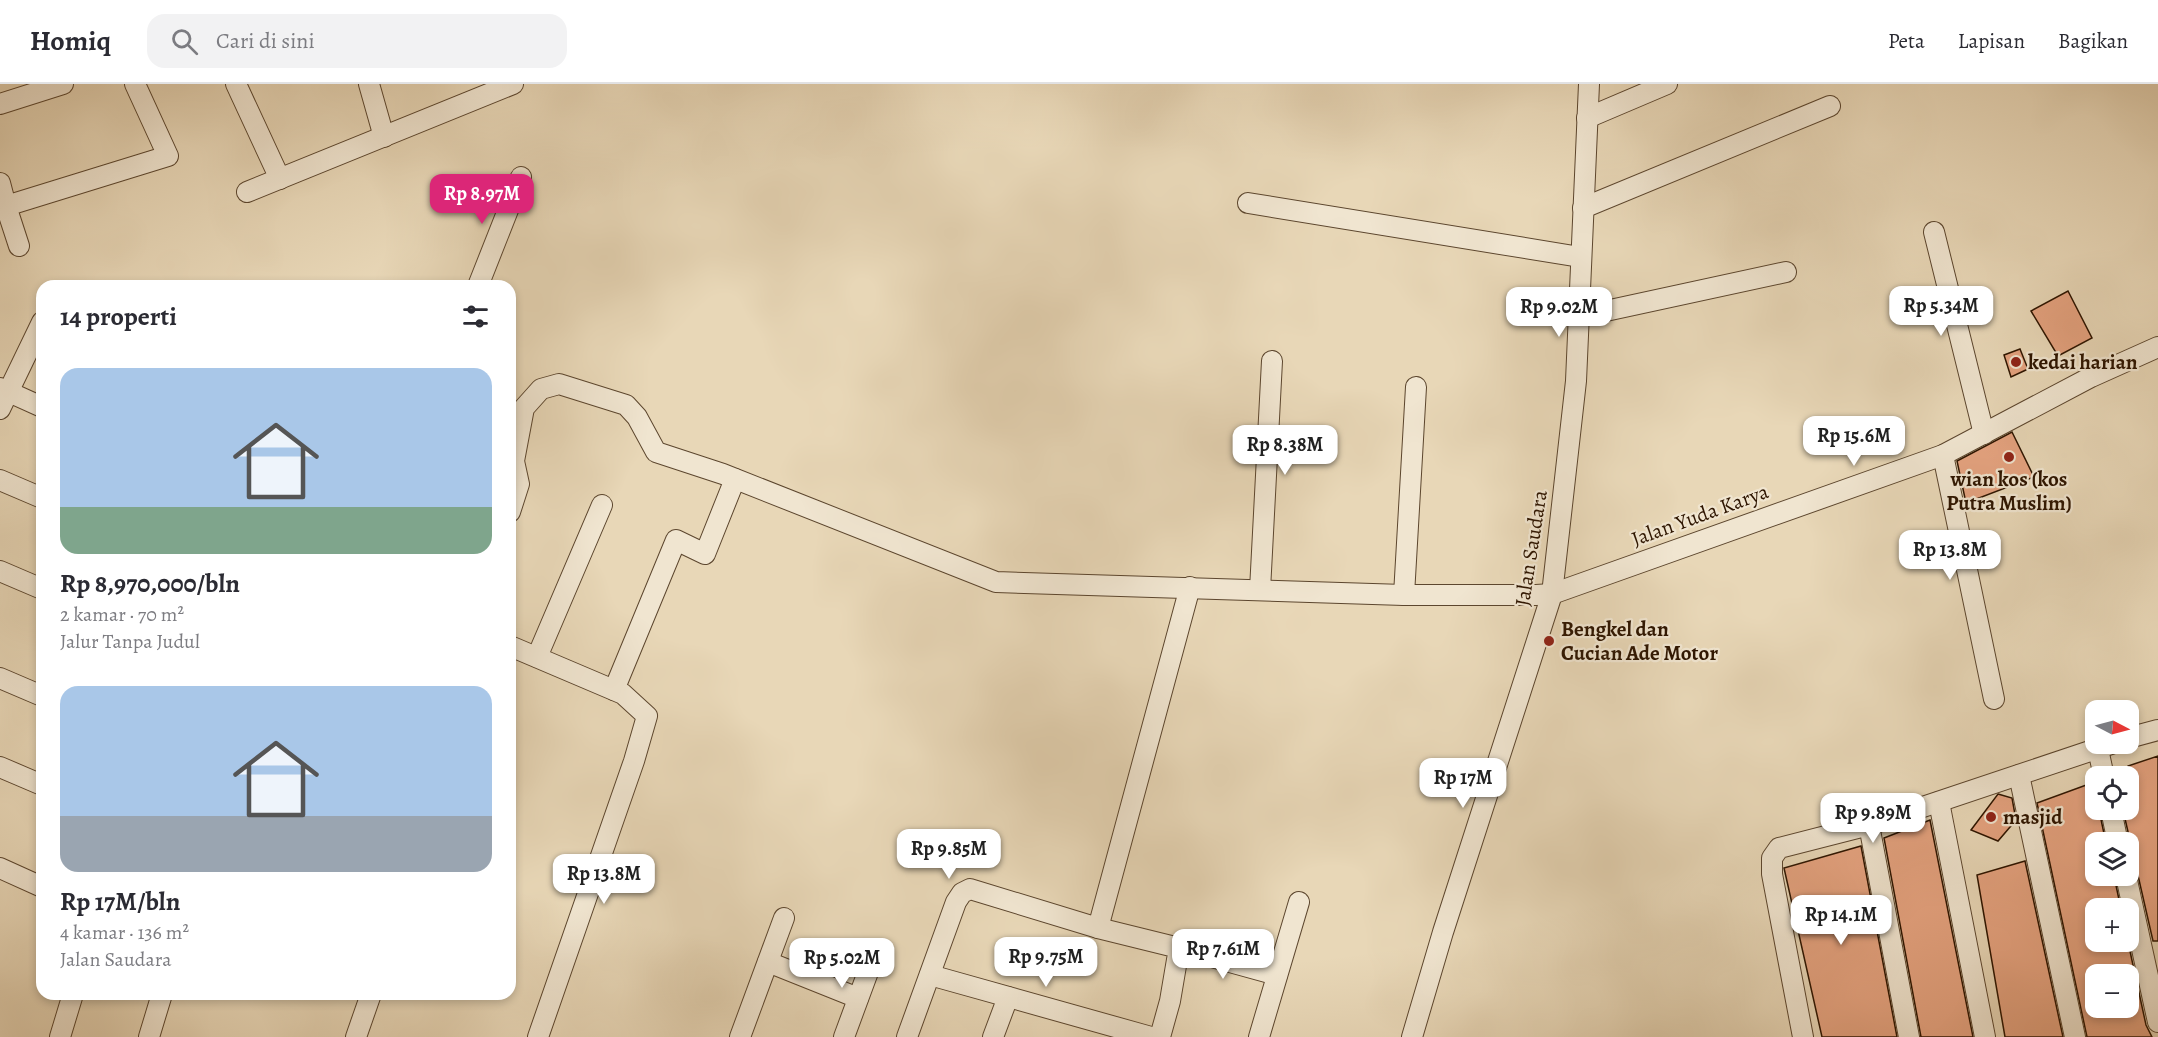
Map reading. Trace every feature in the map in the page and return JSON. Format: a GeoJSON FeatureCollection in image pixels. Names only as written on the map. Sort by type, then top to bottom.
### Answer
{"type":"FeatureCollection","features":[{"type":"Feature","properties":{"kind":"street"},"geometry":{"type":"LineString","coordinates":[[0,104],[63,84]]}},
{"type":"Feature","properties":{"kind":"street"},"geometry":{"type":"LineString","coordinates":[[6,206],[168,156],[135,84]]}},
{"type":"Feature","properties":{"kind":"street"},"geometry":{"type":"LineString","coordinates":[[236,84],[280,179]]}},
{"type":"Feature","properties":{"kind":"street"},"geometry":{"type":"LineString","coordinates":[[369,84],[384,137]]}},
{"type":"Feature","properties":{"kind":"street"},"geometry":{"type":"LineString","coordinates":[[247,192],[384,137],[466,93],[513,84]]}},
{"type":"Feature","properties":{"kind":"street","name":"Jalan Saudara"},"geometry":{"type":"LineString","coordinates":[[1412,1037],[1443,932],[1552,594],[1576,381],[1589,84]]}},
{"type":"Feature","properties":{"kind":"street"},"geometry":{"type":"LineString","coordinates":[[1587,118],[1667,84]]}},
{"type":"Feature","properties":{"kind":"street"},"geometry":{"type":"LineString","coordinates":[[1583,208],[1830,106]]}},
{"type":"Feature","properties":{"kind":"street"},"geometry":{"type":"LineString","coordinates":[[480,280],[521,177]]}},
{"type":"Feature","properties":{"kind":"street"},"geometry":{"type":"LineString","coordinates":[[0,183],[19,246]]}},
{"type":"Feature","properties":{"kind":"street"},"geometry":{"type":"LineString","coordinates":[[1248,203],[1580,257]]}},
{"type":"Feature","properties":{"kind":"street"},"geometry":{"type":"LineString","coordinates":[[1935,232],[1984,434]]}},
{"type":"Feature","properties":{"kind":"street"},"geometry":{"type":"LineString","coordinates":[[1578,317],[1786,272]]}},
{"type":"Feature","properties":{"kind":"street"},"geometry":{"type":"LineString","coordinates":[[0,409],[5,390],[36,333]]}},
{"type":"Feature","properties":{"kind":"street","name":"Jalan Yuda Karya"},"geometry":{"type":"LineString","coordinates":[[516,450],[524,408],[541,389],[559,384],[626,405],[637,417],[656,452],[735,479],[996,582],[1404,595],[1552,594],[1943,455],[2091,376],[2158,347]]}},
{"type":"Feature","properties":{"kind":"street"},"geometry":{"type":"LineString","coordinates":[[1260,590],[1272,361]]}},
{"type":"Feature","properties":{"kind":"street"},"geometry":{"type":"LineString","coordinates":[[1404,595],[1416,387]]}},
{"type":"Feature","properties":{"kind":"street"},"geometry":{"type":"LineString","coordinates":[[5,390],[36,404]]}},
{"type":"Feature","properties":{"kind":"street"},"geometry":{"type":"LineString","coordinates":[[1943,455],[1994,699]]}},
{"type":"Feature","properties":{"kind":"street","name":"Jalan Yuda Karya"},"geometry":{"type":"LineString","coordinates":[[516,470],[519,484],[516,493]]}},
{"type":"Feature","properties":{"kind":"street"},"geometry":{"type":"LineString","coordinates":[[614,690],[676,540],[705,554],[735,479]]}},
{"type":"Feature","properties":{"kind":"street"},"geometry":{"type":"LineString","coordinates":[[0,480],[36,495]]}},
{"type":"Feature","properties":{"kind":"street"},"geometry":{"type":"LineString","coordinates":[[537,657],[602,505]]}},
{"type":"Feature","properties":{"kind":"street"},"geometry":{"type":"LineString","coordinates":[[0,572],[36,587]]}},
{"type":"Feature","properties":{"kind":"street"},"geometry":{"type":"LineString","coordinates":[[1098,928],[1190,587]]}},
{"type":"Feature","properties":{"kind":"street"},"geometry":{"type":"LineString","coordinates":[[516,648],[614,690],[641,708],[647,716],[634,761],[538,1037]]}},
{"type":"Feature","properties":{"kind":"street"},"geometry":{"type":"LineString","coordinates":[[0,678],[36,693]]}},
{"type":"Feature","properties":{"kind":"street"},"geometry":{"type":"LineString","coordinates":[[2139,735],[2158,730]]}},
{"type":"Feature","properties":{"kind":"street"},"geometry":{"type":"LineString","coordinates":[[1803,1037],[1772,874],[1772,858],[1779,848],[1869,825],[2085,752]]}},
{"type":"Feature","properties":{"kind":"street"},"geometry":{"type":"LineString","coordinates":[[0,767],[36,782]]}},
{"type":"Feature","properties":{"kind":"street"},"geometry":{"type":"LineString","coordinates":[[2019,775],[2075,1037]]}},
{"type":"Feature","properties":{"kind":"street"},"geometry":{"type":"LineString","coordinates":[[1939,802],[1985,1037]]}},
{"type":"Feature","properties":{"kind":"street"},"geometry":{"type":"LineString","coordinates":[[1869,825],[1909,1037]]}},
{"type":"Feature","properties":{"kind":"street"},"geometry":{"type":"LineString","coordinates":[[0,868],[36,884]]}},
{"type":"Feature","properties":{"kind":"street"},"geometry":{"type":"LineString","coordinates":[[2128,886],[2158,1022]]}},
{"type":"Feature","properties":{"kind":"street"},"geometry":{"type":"LineString","coordinates":[[907,1037],[956,902],[962,893],[970,889],[1098,928],[1277,975]]}},
{"type":"Feature","properties":{"kind":"street"},"geometry":{"type":"LineString","coordinates":[[1259,1037],[1299,902]]}},
{"type":"Feature","properties":{"kind":"street"},"geometry":{"type":"LineString","coordinates":[[740,1037],[784,918]]}},
{"type":"Feature","properties":{"kind":"street"},"geometry":{"type":"LineString","coordinates":[[1160,1037],[1170,1001],[1179,948]]}},
{"type":"Feature","properties":{"kind":"street"},"geometry":{"type":"LineString","coordinates":[[844,1037],[875,953]]}},
{"type":"Feature","properties":{"kind":"street"},"geometry":{"type":"LineString","coordinates":[[768,962],[858,998]]}},
{"type":"Feature","properties":{"kind":"street"},"geometry":{"type":"LineString","coordinates":[[930,975],[1151,1037]]}},
{"type":"Feature","properties":{"kind":"street"},"geometry":{"type":"LineString","coordinates":[[993,1037],[1008,997]]}},
{"type":"Feature","properties":{"kind":"street"},"geometry":{"type":"LineString","coordinates":[[60,1037],[71,1000]]}},
{"type":"Feature","properties":{"kind":"street"},"geometry":{"type":"LineString","coordinates":[[149,1037],[160,1000]]}},
{"type":"Feature","properties":{"kind":"street"},"geometry":{"type":"LineString","coordinates":[[356,1037],[369,1000]]}},
{"type":"Feature","properties":{"kind":"building"},"geometry":{"type":"Polygon","coordinates":[[[2068,291],[2092,338],[2058,356],[2031,311],[2068,291]]]}},
{"type":"Feature","properties":{"kind":"building","name":"kedai harian"},"geometry":{"type":"Polygon","coordinates":[[[2020,349],[2028,369],[2011,377],[2004,355],[2020,349]]]}},
{"type":"Feature","properties":{"kind":"building"},"geometry":{"type":"Polygon","coordinates":[[[2012,432],[2034,477],[1966,503],[1957,461],[2012,432]]]}},
{"type":"Feature","properties":{"kind":"building"},"geometry":{"type":"Polygon","coordinates":[[[2158,756],[2158,941],[2153,941],[2139,880],[2139,832],[2128,832],[2125,820],[2139,820],[2139,766],[2128,766],[2158,756]]]}},
{"type":"Feature","properties":{"kind":"building"},"geometry":{"type":"Polygon","coordinates":[[[2085,785],[2085,820],[2101,820],[2104,832],[2085,832],[2085,886],[2116,886],[2119,898],[2085,898],[2085,952],[2130,952],[2133,964],[2085,964],[2085,1018],[2139,1018],[2139,993],[2146,1025],[2152,1037],[2087,1037],[2037,803],[2085,785]]]}},
{"type":"Feature","properties":{"kind":"building","name":"masjid"},"geometry":{"type":"Polygon","coordinates":[[[1998,794],[2012,798],[2016,820],[1998,841],[1971,830],[1998,794]]]}},
{"type":"Feature","properties":{"kind":"building"},"geometry":{"type":"Polygon","coordinates":[[[1930,820],[1973,1037],[1921,1037],[1884,838],[1930,820]]]}},
{"type":"Feature","properties":{"kind":"building"},"geometry":{"type":"Polygon","coordinates":[[[1861,846],[1897,1037],[1822,1037],[1784,868],[1861,846]]]}},
{"type":"Feature","properties":{"kind":"building"},"geometry":{"type":"Polygon","coordinates":[[[2025,861],[2063,1037],[2005,1037],[1977,875],[2025,861]]]}},
{"type":"Feature","properties":{"kind":"place","name":"kedai harian"},"geometry":{"type":"Point","coordinates":[2016,362]}},
{"type":"Feature","properties":{"kind":"place","name":"wian kos (kos Putra Muslim)"},"geometry":{"type":"Point","coordinates":[2009,457]}},
{"type":"Feature","properties":{"kind":"place","name":"Bengkel dan Cucian Ade Motor"},"geometry":{"type":"Point","coordinates":[1549,641]}},
{"type":"Feature","properties":{"kind":"place","name":"masjid"},"geometry":{"type":"Point","coordinates":[1991,817]}}]}
